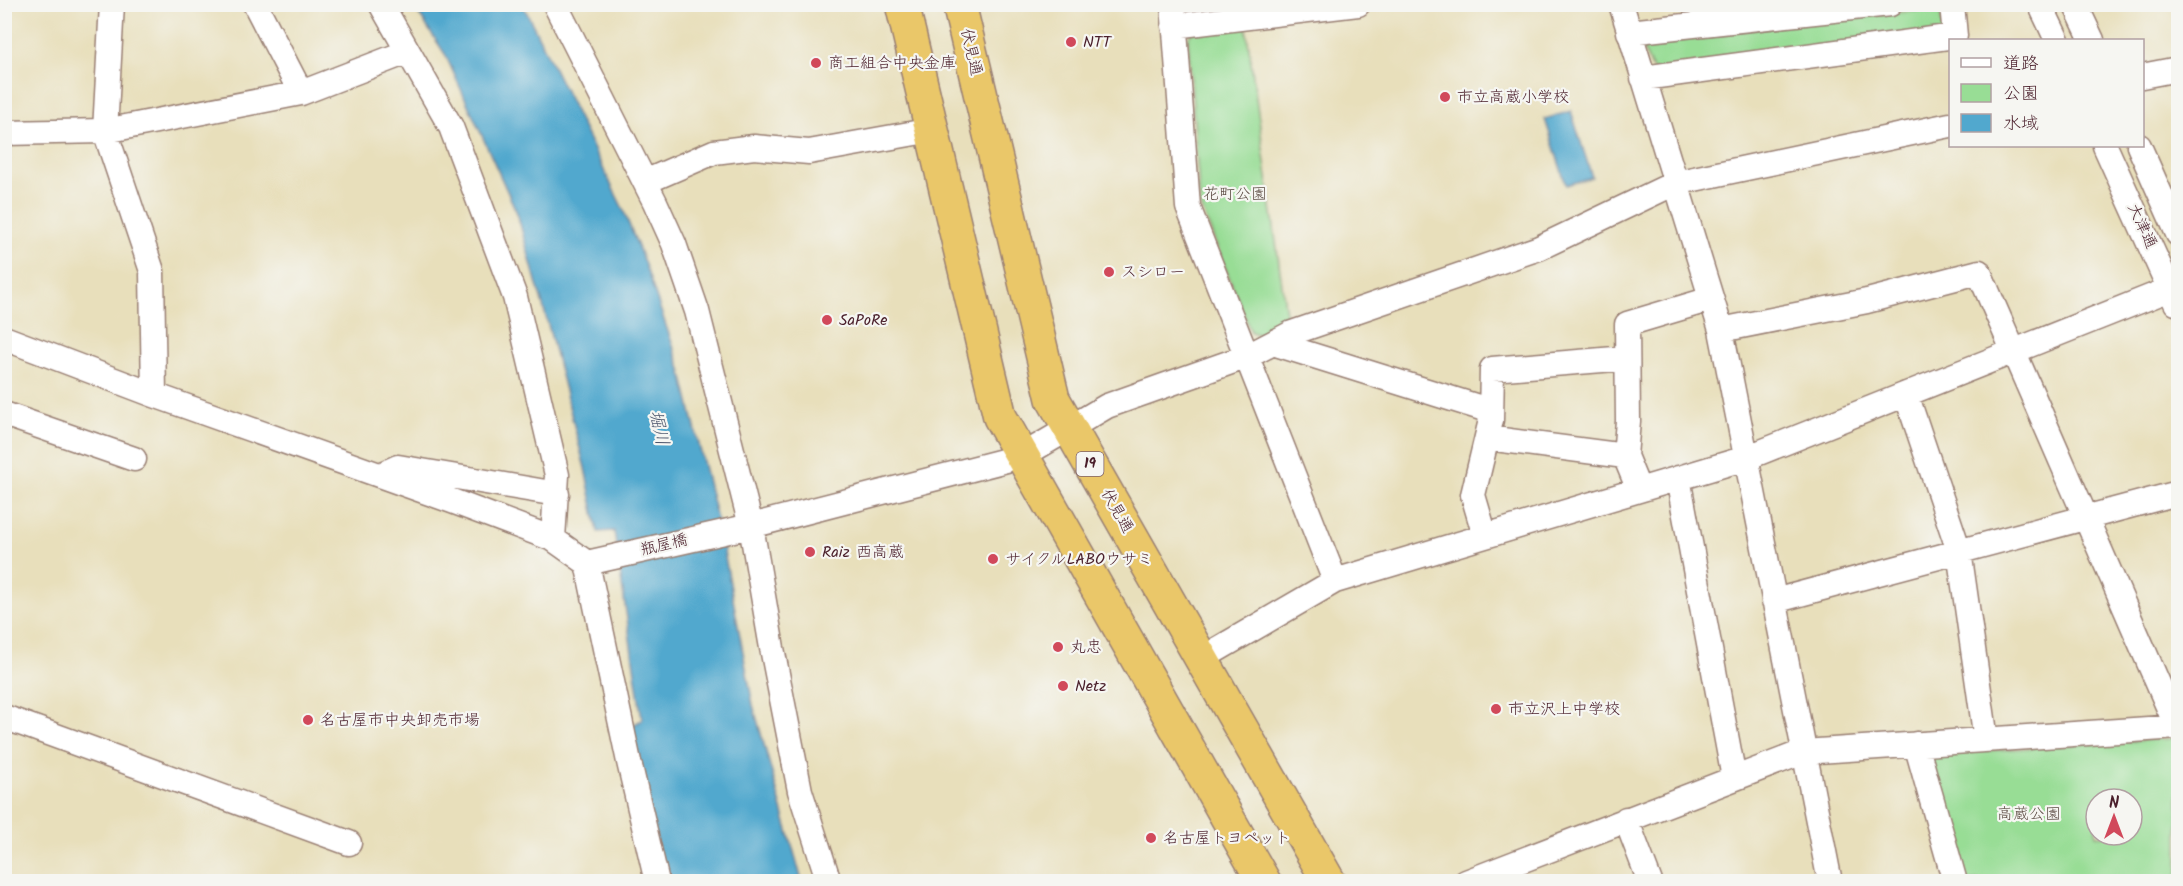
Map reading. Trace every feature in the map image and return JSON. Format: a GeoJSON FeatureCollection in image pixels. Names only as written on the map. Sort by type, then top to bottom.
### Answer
{"type":"FeatureCollection","features":[{"type":"Feature","properties":{"kind":"highway"},"geometry":{"type":"LineString","coordinates":[[902,4],[1000,417],[1264,882]]}},
{"type":"Feature","properties":{"kind":"highway","name":"伏見通"},"geometry":{"type":"LineString","coordinates":[[959,4],[1053,399],[1329,882]]}},
{"type":"Feature","properties":{"kind":"street"},"geometry":{"type":"LineString","coordinates":[[112,4],[105,131],[152,271],[154,395]]}},
{"type":"Feature","properties":{"kind":"street"},"geometry":{"type":"LineString","coordinates":[[255,4],[301,93]]}},
{"type":"Feature","properties":{"kind":"street"},"geometry":{"type":"LineString","coordinates":[[381,4],[451,127],[515,297],[557,475],[553,539]]}},
{"type":"Feature","properties":{"kind":"street"},"geometry":{"type":"LineString","coordinates":[[555,4],[674,244],[697,311],[800,791],[829,882]]}},
{"type":"Feature","properties":{"kind":"street"},"geometry":{"type":"LineString","coordinates":[[1335,581],[1188,207],[1173,15],[1358,4]]}},
{"type":"Feature","properties":{"kind":"street"},"geometry":{"type":"LineString","coordinates":[[1621,4],[1720,330],[1830,882]]}},
{"type":"Feature","properties":{"kind":"street"},"geometry":{"type":"LineString","coordinates":[[1629,32],[1890,4]]}},
{"type":"Feature","properties":{"kind":"street"},"geometry":{"type":"LineString","coordinates":[[1643,78],[1955,36],[1952,4]]}},
{"type":"Feature","properties":{"kind":"street"},"geometry":{"type":"LineString","coordinates":[[2040,4],[2057,39]]}},
{"type":"Feature","properties":{"kind":"street"},"geometry":{"type":"LineString","coordinates":[[2075,4],[2092,39]]}},
{"type":"Feature","properties":{"kind":"street"},"geometry":{"type":"LineString","coordinates":[[4,133],[105,131],[301,93],[407,52]]}},
{"type":"Feature","properties":{"kind":"street"},"geometry":{"type":"LineString","coordinates":[[2144,76],[2178,69]]}},
{"type":"Feature","properties":{"kind":"street","name":"瓶屋橋"},"geometry":{"type":"LineString","coordinates":[[590,562],[742,527],[1022,456],[1107,406],[1248,356],[1292,333],[1539,248],[1675,183],[1949,125]]}},
{"type":"Feature","properties":{"kind":"street"},"geometry":{"type":"LineString","coordinates":[[645,182],[714,152],[754,147],[809,152],[932,130]]}},
{"type":"Feature","properties":{"kind":"street","name":"大津通"},"geometry":{"type":"LineString","coordinates":[[2105,147],[2176,297]]}},
{"type":"Feature","properties":{"kind":"street","name":"大津通"},"geometry":{"type":"LineString","coordinates":[[2139,147],[2178,234]]}},
{"type":"Feature","properties":{"kind":"street"},"geometry":{"type":"LineString","coordinates":[[1466,882],[1803,752],[2178,727],[1979,272],[1867,301],[1720,330]]}},
{"type":"Feature","properties":{"kind":"street"},"geometry":{"type":"LineString","coordinates":[[1201,659],[1335,581],[1746,458],[2014,351],[2176,297]]}},
{"type":"Feature","properties":{"kind":"street"},"geometry":{"type":"LineString","coordinates":[[1639,490],[1625,456],[1628,421],[1627,324],[1711,299]]}},
{"type":"Feature","properties":{"kind":"street"},"geometry":{"type":"LineString","coordinates":[[4,338],[154,395],[553,539],[590,562],[629,762],[657,882]]}},
{"type":"Feature","properties":{"kind":"street"},"geometry":{"type":"LineString","coordinates":[[1273,343],[1491,411]]}},
{"type":"Feature","properties":{"kind":"street"},"geometry":{"type":"LineString","coordinates":[[1485,536],[1473,495],[1487,438],[1491,411],[1492,369],[1627,358]]}},
{"type":"Feature","properties":{"kind":"street"},"geometry":{"type":"LineString","coordinates":[[1906,394],[1959,551],[1986,740]]}},
{"type":"Feature","properties":{"kind":"street"},"geometry":{"type":"LineString","coordinates":[[4,414],[134,459]]}},
{"type":"Feature","properties":{"kind":"street"},"geometry":{"type":"LineString","coordinates":[[1487,438],[1625,456]]}},
{"type":"Feature","properties":{"kind":"street"},"geometry":{"type":"LineString","coordinates":[[380,475],[399,467],[556,494]]}},
{"type":"Feature","properties":{"kind":"street"},"geometry":{"type":"LineString","coordinates":[[1678,478],[1734,777]]}},
{"type":"Feature","properties":{"kind":"street"},"geometry":{"type":"LineString","coordinates":[[1774,601],[2178,493]]}},
{"type":"Feature","properties":{"kind":"street"},"geometry":{"type":"LineString","coordinates":[[4,717],[349,843]]}},
{"type":"Feature","properties":{"kind":"street"},"geometry":{"type":"LineString","coordinates":[[1916,744],[1955,882]]}},
{"type":"Feature","properties":{"kind":"street"},"geometry":{"type":"LineString","coordinates":[[1626,819],[1650,882]]}},
{"type":"Feature","properties":{"kind":"green space"},"geometry":{"type":"Polygon","coordinates":[[[1940,8],[1943,32],[1654,71],[1641,46],[1646,40],[1940,8]]]}},
{"type":"Feature","properties":{"kind":"green space","name":"花町公園"},"geometry":{"type":"Polygon","coordinates":[[[1246,26],[1287,321],[1260,335],[1251,332],[1200,204],[1188,39],[1192,32],[1246,26]]]}},
{"type":"Feature","properties":{"kind":"green space","name":"高蔵公園"},"geometry":{"type":"Polygon","coordinates":[[[2178,738],[2178,881],[1963,881],[1931,760],[1937,754],[2178,738]]]}},
{"type":"Feature","properties":{"kind":"water","name":"堀川"},"geometry":{"type":"Polygon","coordinates":[[[413,5],[523,5],[623,209],[681,369],[722,541],[753,705],[802,881],[662,881],[631,726],[642,720],[614,531],[598,532],[585,468],[517,213],[445,54],[413,5]]]}},
{"type":"Feature","properties":{"kind":"water"},"geometry":{"type":"Polygon","coordinates":[[[1571,111],[1592,177],[1566,185],[1545,119],[1571,111]]]}},
{"type":"Feature","properties":{"kind":"place","name":"NTT"},"geometry":{"type":"Point","coordinates":[1071,42]}},
{"type":"Feature","properties":{"kind":"place","name":"商工組合中央金庫"},"geometry":{"type":"Point","coordinates":[816,63]}},
{"type":"Feature","properties":{"kind":"place","name":"市立高蔵小学校"},"geometry":{"type":"Point","coordinates":[1445,97]}},
{"type":"Feature","properties":{"kind":"place","name":"スシロー"},"geometry":{"type":"Point","coordinates":[1109,272]}},
{"type":"Feature","properties":{"kind":"place","name":"SaPoRe"},"geometry":{"type":"Point","coordinates":[827,320]}},
{"type":"Feature","properties":{"kind":"place","name":"Raiz 西高蔵"},"geometry":{"type":"Point","coordinates":[810,552]}},
{"type":"Feature","properties":{"kind":"place","name":"サイクルLABOウサミ"},"geometry":{"type":"Point","coordinates":[993,559]}},
{"type":"Feature","properties":{"kind":"place","name":"丸忠"},"geometry":{"type":"Point","coordinates":[1058,647]}},
{"type":"Feature","properties":{"kind":"place","name":"Netz"},"geometry":{"type":"Point","coordinates":[1063,686]}},
{"type":"Feature","properties":{"kind":"place","name":"市立沢上中学校"},"geometry":{"type":"Point","coordinates":[1496,709]}},
{"type":"Feature","properties":{"kind":"place","name":"名古屋市中央卸売市場"},"geometry":{"type":"Point","coordinates":[308,720]}},
{"type":"Feature","properties":{"kind":"place","name":"名古屋トヨペット"},"geometry":{"type":"Point","coordinates":[1151,838]}}]}
